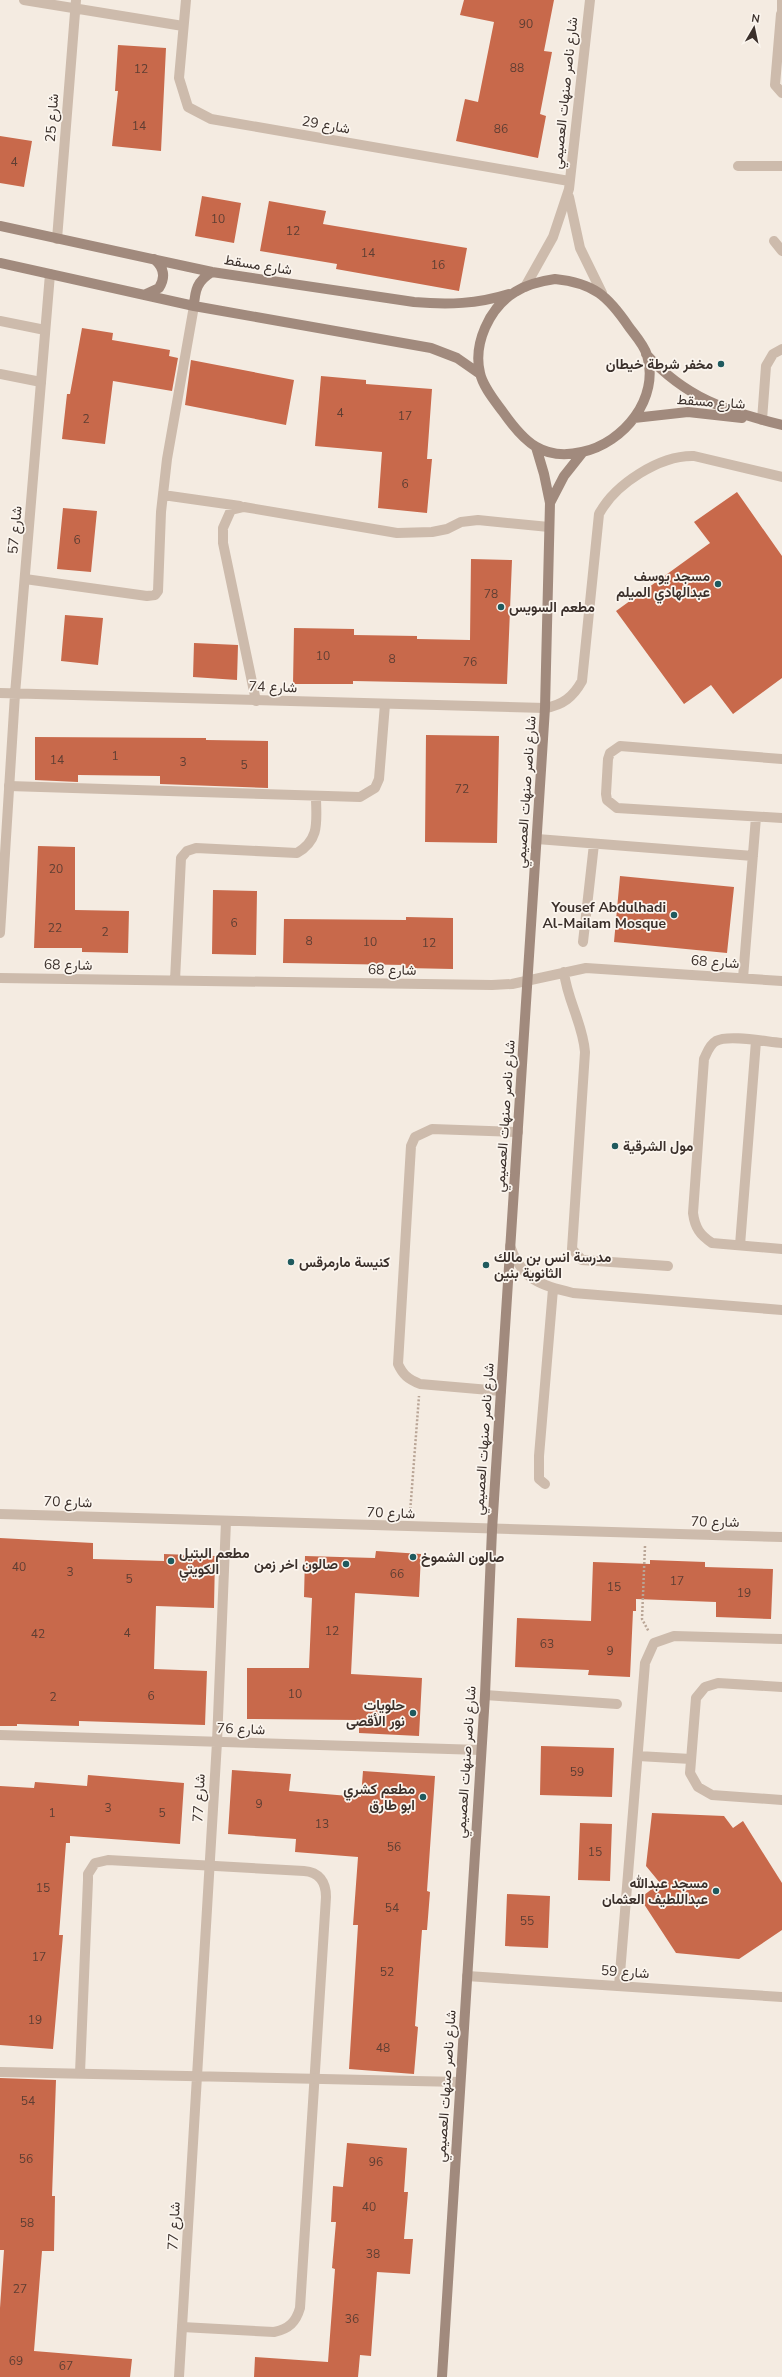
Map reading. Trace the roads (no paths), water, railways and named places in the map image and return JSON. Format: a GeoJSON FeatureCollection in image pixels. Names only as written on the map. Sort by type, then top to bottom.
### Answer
{"type":"FeatureCollection","features":[{"type":"Feature","properties":{"kind":"street"},"geometry":{"type":"LineString","coordinates":[[24,0],[76,5],[183,26]]}},
{"type":"Feature","properties":{"kind":"street","name":"شارع 29"},"geometry":{"type":"LineString","coordinates":[[186,0],[179,78],[188,107],[211,119],[569,185]]}},
{"type":"Feature","properties":{"kind":"street","name":"شارع ناصر صنهات العصيمي"},"geometry":{"type":"LineString","coordinates":[[525,287],[553,237],[569,185],[590,0]]}},
{"type":"Feature","properties":{"kind":"street"},"geometry":{"type":"LineString","coordinates":[[782,0],[775,85],[782,93]]}},
{"type":"Feature","properties":{"kind":"street","name":"شارع 25"},"geometry":{"type":"LineString","coordinates":[[57,239],[76,5]]}},
{"type":"Feature","properties":{"kind":"street"},"geometry":{"type":"LineString","coordinates":[[738,166],[782,166]]}},
{"type":"Feature","properties":{"kind":"street","name":"شارع ناصر صنهات العصيمي"},"geometry":{"type":"LineString","coordinates":[[569,185],[573,222],[580,248],[602,293]]}},
{"type":"Feature","properties":{"kind":"street","name":"شارع مسقط"},"geometry":{"type":"LineString","coordinates":[[0,226],[212,272],[441,305],[486,301],[515,292]]}},
{"type":"Feature","properties":{"kind":"street"},"geometry":{"type":"LineString","coordinates":[[774,241],[782,251]]}},
{"type":"Feature","properties":{"kind":"street"},"geometry":{"type":"LineString","coordinates":[[144,294],[155,292],[159,288],[164,278],[162,267],[154,259]]}},
{"type":"Feature","properties":{"kind":"street"},"geometry":{"type":"LineString","coordinates":[[0,263],[194,306],[431,348],[457,358],[480,374]]}},
{"type":"Feature","properties":{"kind":"street"},"geometry":{"type":"LineString","coordinates":[[25,579],[147,596],[155,595],[159,587],[163,495],[167,459],[194,306],[196,286],[203,277],[212,272]]}},
{"type":"Feature","properties":{"kind":"street","name":"شارع 57"},"geometry":{"type":"LineString","coordinates":[[0,933],[15,694],[50,274]]}},
{"type":"Feature","properties":{"kind":"street"},"geometry":{"type":"LineString","coordinates":[[555,279],[572,281],[602,293],[615,307],[646,354],[649,374],[647,390],[634,418],[612,440],[583,452],[552,454],[536,447],[518,434],[489,393],[480,374],[480,348],[483,334],[495,310],[515,292],[525,287],[537,282],[555,279]]}},
{"type":"Feature","properties":{"kind":"street"},"geometry":{"type":"LineString","coordinates":[[0,321],[45,330]]}},
{"type":"Feature","properties":{"kind":"street"},"geometry":{"type":"LineString","coordinates":[[762,420],[766,366],[774,354],[782,349]]}},
{"type":"Feature","properties":{"kind":"street","name":"شارع مسقط"},"geometry":{"type":"LineString","coordinates":[[646,354],[674,382],[690,393],[710,403],[782,425]]}},
{"type":"Feature","properties":{"kind":"street"},"geometry":{"type":"LineString","coordinates":[[0,374],[41,382]]}},
{"type":"Feature","properties":{"kind":"street","name":"شارع مسقط"},"geometry":{"type":"LineString","coordinates":[[634,418],[688,412],[762,420]]}},
{"type":"Feature","properties":{"kind":"street","name":"شارع ناصر صنهات العصيمي"},"geometry":{"type":"LineString","coordinates":[[442,2377],[485,1695],[492,1530],[545,708],[550,503],[544,474],[536,447]]}},
{"type":"Feature","properties":{"kind":"street","name":"شارع ناصر صنهات العصيمي"},"geometry":{"type":"LineString","coordinates":[[550,503],[564,476],[583,452]]}},
{"type":"Feature","properties":{"kind":"street","name":"شارع 74"},"geometry":{"type":"LineString","coordinates":[[0,693],[545,708],[557,706],[568,700],[576,692],[582,681],[599,514],[606,500],[617,490],[657,464],[681,456],[694,456],[782,477]]}},
{"type":"Feature","properties":{"kind":"street"},"geometry":{"type":"LineString","coordinates":[[163,495],[397,533],[432,532],[461,522],[478,520],[549,527]]}},
{"type":"Feature","properties":{"kind":"street"},"geometry":{"type":"LineString","coordinates":[[244,507],[231,510],[228,515],[223,528],[223,543],[256,700]]}},
{"type":"Feature","properties":{"kind":"street"},"geometry":{"type":"LineString","coordinates":[[10,786],[360,797],[374,788],[379,779],[385,704]]}},
{"type":"Feature","properties":{"kind":"street"},"geometry":{"type":"LineString","coordinates":[[782,759],[620,746],[610,753],[606,794],[607,800],[617,808],[782,818]]}},
{"type":"Feature","properties":{"kind":"street"},"geometry":{"type":"LineString","coordinates":[[176,980],[181,858],[187,851],[196,848],[297,853],[306,848],[314,837],[316,796]]}},
{"type":"Feature","properties":{"kind":"street"},"geometry":{"type":"LineString","coordinates":[[743,978],[756,817]]}},
{"type":"Feature","properties":{"kind":"street"},"geometry":{"type":"LineString","coordinates":[[537,839],[753,856]]}},
{"type":"Feature","properties":{"kind":"street"},"geometry":{"type":"LineString","coordinates":[[583,942],[594,844]]}},
{"type":"Feature","properties":{"kind":"street","name":"شارع 68"},"geometry":{"type":"LineString","coordinates":[[0,978],[492,985],[528,980],[586,968],[782,981]]}},
{"type":"Feature","properties":{"kind":"street"},"geometry":{"type":"LineString","coordinates":[[564,972],[568,995],[584,1038],[585,1052],[572,1249],[582,1260],[668,1266]]}},
{"type":"Feature","properties":{"kind":"street"},"geometry":{"type":"LineString","coordinates":[[782,1043],[729,1038],[716,1041],[708,1049],[704,1059],[692,1213],[695,1227],[703,1237],[712,1243],[782,1248]]}},
{"type":"Feature","properties":{"kind":"street"},"geometry":{"type":"LineString","coordinates":[[740,1245],[756,1041]]}},
{"type":"Feature","properties":{"kind":"street"},"geometry":{"type":"LineString","coordinates":[[501,1391],[420,1384],[406,1377],[398,1364],[411,1146],[415,1137],[432,1128],[518,1132]]}},
{"type":"Feature","properties":{"kind":"street"},"geometry":{"type":"LineString","coordinates":[[510,1246],[516,1262],[531,1280],[553,1289],[574,1293],[782,1310]]}},
{"type":"Feature","properties":{"kind":"street"},"geometry":{"type":"LineString","coordinates":[[545,1484],[540,1481],[538,1477],[553,1289]]}},
{"type":"Feature","properties":{"kind":"street","name":"شارع 70"},"geometry":{"type":"LineString","coordinates":[[0,1514],[782,1538]]}},
{"type":"Feature","properties":{"kind":"street","name":"شارع 77"},"geometry":{"type":"LineString","coordinates":[[179,2377],[217,1742],[226,1521]]}},
{"type":"Feature","properties":{"kind":"street"},"geometry":{"type":"LineString","coordinates":[[619,1986],[646,1663],[654,1643],[674,1636],[782,1640]]}},
{"type":"Feature","properties":{"kind":"street"},"geometry":{"type":"LineString","coordinates":[[782,1687],[718,1683],[705,1687],[696,1698],[690,1772],[698,1787],[712,1795],[782,1800]]}},
{"type":"Feature","properties":{"kind":"street"},"geometry":{"type":"LineString","coordinates":[[485,1695],[617,1704]]}},
{"type":"Feature","properties":{"kind":"street","name":"شارع 76"},"geometry":{"type":"LineString","coordinates":[[0,1735],[481,1750]]}},
{"type":"Feature","properties":{"kind":"street"},"geometry":{"type":"LineString","coordinates":[[638,1756],[691,1759]]}},
{"type":"Feature","properties":{"kind":"street"},"geometry":{"type":"LineString","coordinates":[[80,2073],[88,1880],[91,1868],[102,1860],[310,1871],[321,1878],[325,1884],[326,1897],[300,2308],[298,2315],[289,2327],[274,2332],[182,2327]]}},
{"type":"Feature","properties":{"kind":"street","name":"شارع 59"},"geometry":{"type":"LineString","coordinates":[[467,1976],[782,1997]]}},
{"type":"Feature","properties":{"kind":"street"},"geometry":{"type":"LineString","coordinates":[[0,2072],[460,2082]]}},
{"type":"Feature","properties":{"kind":"place","name":"مخفر شرطة خيطان"},"geometry":{"type":"Point","coordinates":[721,364]}},
{"type":"Feature","properties":{"kind":"place","name":"مسجد يوسف عبدالهادي الميلم"},"geometry":{"type":"Point","coordinates":[718,584]}},
{"type":"Feature","properties":{"kind":"place","name":"مطعم السويس"},"geometry":{"type":"Point","coordinates":[501,607]}},
{"type":"Feature","properties":{"kind":"place","name":"Yousef Abdulhadi Al-Mailam Mosque"},"geometry":{"type":"Point","coordinates":[674,915]}},
{"type":"Feature","properties":{"kind":"place","name":"مول الشرقية"},"geometry":{"type":"Point","coordinates":[615,1146]}},
{"type":"Feature","properties":{"kind":"place","name":"كنيسة مارمرقس"},"geometry":{"type":"Point","coordinates":[291,1262]}},
{"type":"Feature","properties":{"kind":"place","name":"مدرسة انس بن مالك الثانوية بنين"},"geometry":{"type":"Point","coordinates":[486,1265]}},
{"type":"Feature","properties":{"kind":"place","name":"صالون الشموخ"},"geometry":{"type":"Point","coordinates":[413,1557]}},
{"type":"Feature","properties":{"kind":"place","name":"مطعم البتيل الكويتي"},"geometry":{"type":"Point","coordinates":[171,1561]}},
{"type":"Feature","properties":{"kind":"place","name":"صالون اخر زمن"},"geometry":{"type":"Point","coordinates":[346,1564]}},
{"type":"Feature","properties":{"kind":"place","name":"حلويات نور الأقصى"},"geometry":{"type":"Point","coordinates":[413,1713]}},
{"type":"Feature","properties":{"kind":"place","name":"مطعم كشري ابو طارق"},"geometry":{"type":"Point","coordinates":[423,1797]}},
{"type":"Feature","properties":{"kind":"place","name":"مسجد عبدالله عبداللطيف العثمان"},"geometry":{"type":"Point","coordinates":[716,1891]}}]}
